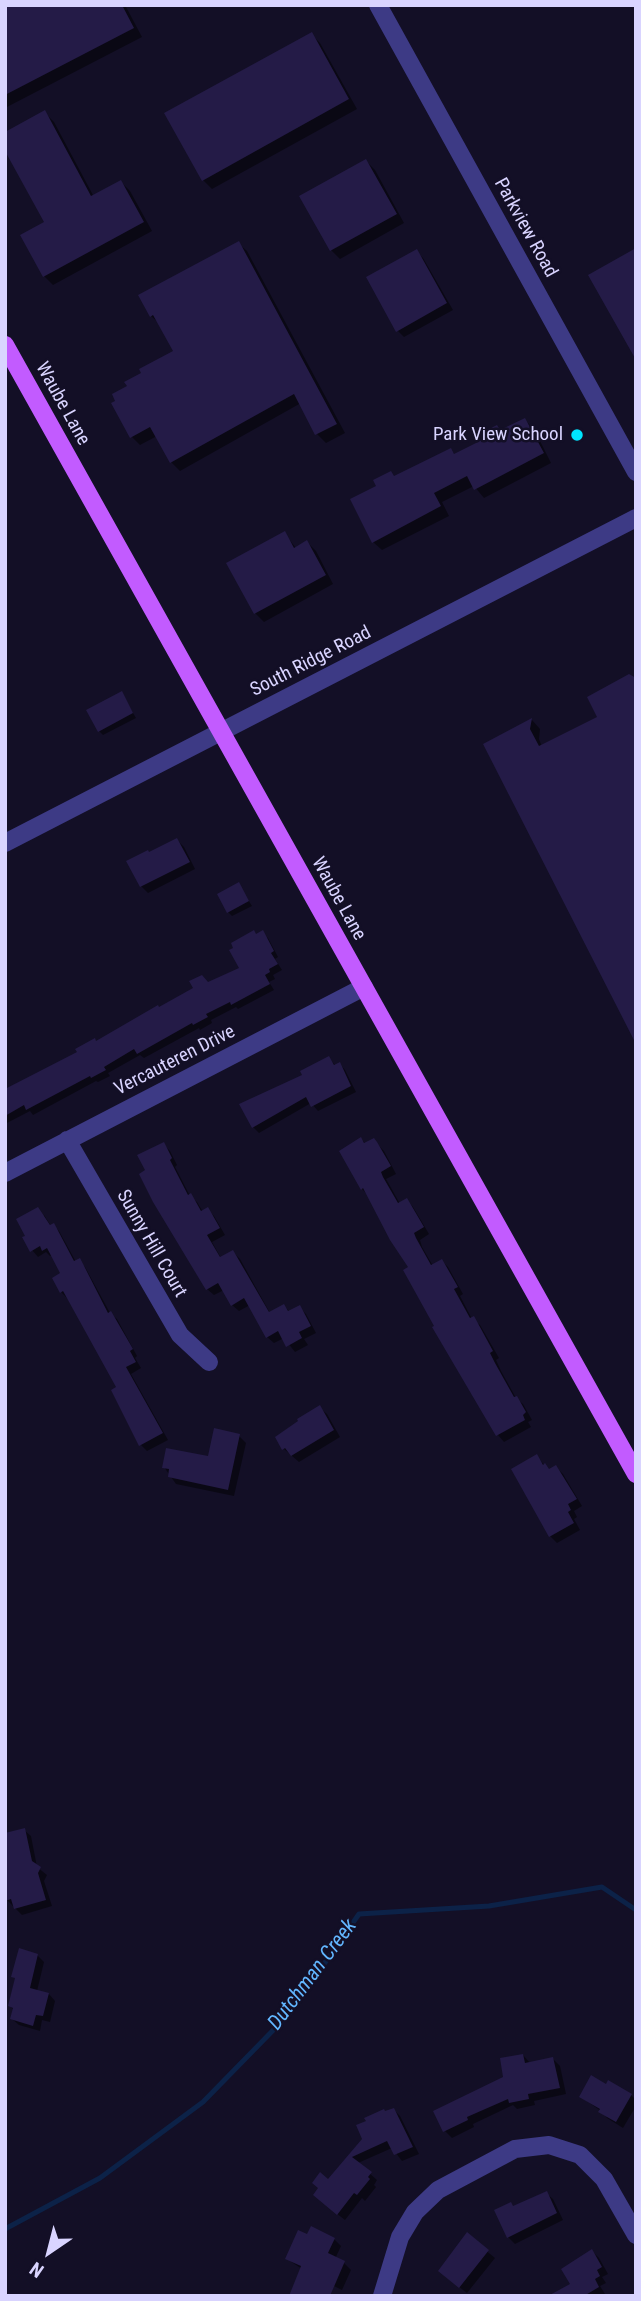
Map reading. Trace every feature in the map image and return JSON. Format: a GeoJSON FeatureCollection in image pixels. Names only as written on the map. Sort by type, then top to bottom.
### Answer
{"type":"FeatureCollection","features":[{"type":"Feature","properties":{"kind":"main road","name":"Waube Lane"},"geometry":{"type":"LineString","coordinates":[[5,345],[636,1474]]}},
{"type":"Feature","properties":{"kind":"street","name":"Parkview Road"},"geometry":{"type":"LineString","coordinates":[[378,5],[636,472]]}},
{"type":"Feature","properties":{"kind":"street","name":"South Ridge Road"},"geometry":{"type":"LineString","coordinates":[[5,843],[636,518]]}},
{"type":"Feature","properties":{"kind":"street","name":"Vercauteren Drive"},"geometry":{"type":"LineString","coordinates":[[5,1173],[364,988]]}},
{"type":"Feature","properties":{"kind":"street","name":"Sunny Hill Court"},"geometry":{"type":"LineString","coordinates":[[67,1140],[180,1335],[209,1362]]}},
{"type":"Feature","properties":{"kind":"street"},"geometry":{"type":"LineString","coordinates":[[382,2296],[400,2237],[415,2212],[439,2190],[515,2149],[549,2145],[580,2155],[604,2179],[636,2235]]}},
{"type":"Feature","properties":{"kind":"building"},"geometry":{"type":"Polygon","coordinates":[[[5,5],[122,5],[134,28],[5,95],[5,5]]]}},
{"type":"Feature","properties":{"kind":"building"},"geometry":{"type":"Polygon","coordinates":[[[312,32],[349,99],[202,181],[164,113],[312,32]]]}},
{"type":"Feature","properties":{"kind":"building"},"geometry":{"type":"Polygon","coordinates":[[[45,110],[91,196],[121,180],[144,222],[43,277],[20,235],[44,222],[5,151],[5,132],[45,110]]]}},
{"type":"Feature","properties":{"kind":"building"},"geometry":{"type":"Polygon","coordinates":[[[366,159],[397,214],[330,251],[299,196],[366,159]]]}},
{"type":"Feature","properties":{"kind":"building"},"geometry":{"type":"Polygon","coordinates":[[[239,241],[337,424],[315,435],[294,394],[170,463],[150,427],[130,438],[111,403],[115,401],[112,394],[127,386],[124,382],[141,373],[139,369],[173,351],[153,315],[150,317],[138,295],[239,241]]]}},
{"type":"Feature","properties":{"kind":"building"},"geometry":{"type":"Polygon","coordinates":[[[636,248],[636,360],[588,275],[636,248]]]}},
{"type":"Feature","properties":{"kind":"building"},"geometry":{"type":"Polygon","coordinates":[[[417,249],[447,303],[396,332],[366,277],[417,249]]]}},
{"type":"Feature","properties":{"kind":"building"},"geometry":{"type":"Polygon","coordinates":[[[525,418],[544,453],[474,490],[467,476],[434,493],[441,506],[372,543],[350,499],[376,486],[373,480],[391,471],[394,476],[451,448],[454,454],[482,440],[479,434],[497,425],[500,430],[525,418]]]}},
{"type":"Feature","properties":{"kind":"building"},"geometry":{"type":"Polygon","coordinates":[[[285,531],[294,548],[307,540],[326,575],[254,614],[226,563],[285,531]]]}},
{"type":"Feature","properties":{"kind":"building"},"geometry":{"type":"Polygon","coordinates":[[[629,674],[636,678],[636,1044],[483,744],[532,718],[530,729],[539,746],[597,717],[587,697],[629,674]]]}},
{"type":"Feature","properties":{"kind":"building"},"geometry":{"type":"Polygon","coordinates":[[[122,691],[133,713],[98,732],[86,710],[122,691]]]}},
{"type":"Feature","properties":{"kind":"building"},"geometry":{"type":"Polygon","coordinates":[[[177,838],[190,862],[140,887],[126,861],[177,838]]]}},
{"type":"Feature","properties":{"kind":"building"},"geometry":{"type":"Polygon","coordinates":[[[239,882],[249,901],[227,913],[217,894],[239,882]]]}},
{"type":"Feature","properties":{"kind":"building"},"geometry":{"type":"Polygon","coordinates":[[[254,930],[256,934],[263,930],[278,964],[265,975],[270,984],[231,1005],[230,1002],[206,1014],[208,1017],[137,1054],[134,1049],[91,1078],[90,1076],[26,1110],[24,1105],[5,1116],[5,1089],[77,1052],[75,1049],[95,1038],[96,1041],[193,988],[189,981],[202,975],[208,982],[239,968],[229,950],[233,948],[231,943],[254,930]]]}},
{"type":"Feature","properties":{"kind":"building"},"geometry":{"type":"Polygon","coordinates":[[[329,1056],[334,1065],[340,1062],[351,1086],[311,1107],[306,1097],[252,1128],[239,1104],[302,1075],[300,1071],[329,1056]]]}},
{"type":"Feature","properties":{"kind":"building"},"geometry":{"type":"Polygon","coordinates":[[[361,1137],[364,1143],[374,1138],[377,1142],[391,1166],[381,1172],[383,1177],[398,1203],[407,1198],[424,1227],[414,1233],[416,1238],[431,1265],[442,1259],[458,1287],[454,1289],[470,1318],[474,1316],[493,1351],[490,1353],[495,1363],[514,1397],[517,1396],[526,1412],[523,1415],[525,1420],[496,1436],[432,1327],[434,1326],[403,1270],[408,1267],[339,1151],[361,1137]]]}},
{"type":"Feature","properties":{"kind":"building"},"geometry":{"type":"Polygon","coordinates":[[[164,1142],[188,1195],[191,1193],[201,1211],[208,1207],[220,1228],[207,1235],[220,1257],[233,1250],[269,1312],[284,1304],[288,1311],[300,1305],[311,1326],[299,1332],[302,1338],[286,1347],[278,1331],[266,1338],[244,1298],[231,1306],[218,1283],[206,1290],[139,1174],[145,1170],[137,1155],[164,1142]]]}},
{"type":"Feature","properties":{"kind":"building"},"geometry":{"type":"Polygon","coordinates":[[[38,1207],[50,1225],[54,1223],[74,1261],[80,1258],[108,1313],[111,1311],[133,1349],[130,1351],[136,1362],[126,1367],[163,1433],[139,1446],[111,1390],[116,1387],[63,1291],[60,1293],[52,1278],[60,1273],[47,1248],[42,1251],[40,1246],[30,1252],[22,1237],[25,1236],[16,1219],[38,1207]]]}},
{"type":"Feature","properties":{"kind":"building"},"geometry":{"type":"Polygon","coordinates":[[[320,1405],[334,1430],[291,1456],[285,1448],[282,1450],[275,1437],[320,1405]]]}},
{"type":"Feature","properties":{"kind":"building"},"geometry":{"type":"Polygon","coordinates":[[[214,1428],[240,1434],[228,1490],[168,1477],[169,1469],[162,1468],[166,1448],[208,1456],[214,1428]]]}},
{"type":"Feature","properties":{"kind":"building"},"geometry":{"type":"Polygon","coordinates":[[[537,1454],[543,1465],[545,1463],[549,1469],[556,1465],[577,1499],[568,1504],[571,1510],[568,1512],[574,1523],[549,1537],[511,1469],[537,1454]]]}},
{"type":"Feature","properties":{"kind":"building"},"geometry":{"type":"Polygon","coordinates":[[[25,1828],[32,1861],[41,1867],[38,1873],[46,1900],[14,1909],[11,1899],[5,1901],[5,1833],[25,1828]]]}},
{"type":"Feature","properties":{"kind":"building"},"geometry":{"type":"Polygon","coordinates":[[[19,1948],[38,1954],[30,1988],[49,1993],[43,2016],[36,2015],[33,2026],[10,2019],[13,2008],[8,2006],[15,1978],[11,1977],[19,1948]]]}},
{"type":"Feature","properties":{"kind":"building"},"geometry":{"type":"Polygon","coordinates":[[[523,2054],[525,2063],[553,2057],[560,2088],[528,2094],[529,2099],[509,2103],[508,2099],[467,2117],[468,2120],[443,2132],[433,2111],[503,2077],[500,2058],[523,2054]]]}},
{"type":"Feature","properties":{"kind":"building"},"geometry":{"type":"Polygon","coordinates":[[[591,2075],[606,2084],[608,2080],[632,2094],[616,2122],[579,2097],[591,2075]]]}},
{"type":"Feature","properties":{"kind":"building"},"geometry":{"type":"Polygon","coordinates":[[[394,2108],[413,2147],[394,2155],[387,2141],[352,2157],[372,2172],[368,2177],[370,2179],[357,2195],[354,2193],[337,2215],[313,2195],[318,2188],[312,2183],[320,2172],[328,2179],[362,2139],[356,2125],[366,2121],[364,2118],[384,2109],[394,2108]]]}},
{"type":"Feature","properties":{"kind":"building"},"geometry":{"type":"Polygon","coordinates":[[[547,2191],[557,2213],[507,2238],[494,2210],[511,2202],[513,2206],[547,2191]]]}},
{"type":"Feature","properties":{"kind":"building"},"geometry":{"type":"Polygon","coordinates":[[[311,2226],[335,2238],[328,2253],[345,2261],[330,2296],[289,2296],[301,2266],[285,2259],[298,2230],[307,2234],[311,2226]]]}},
{"type":"Feature","properties":{"kind":"building"},"geometry":{"type":"Polygon","coordinates":[[[467,2232],[489,2250],[459,2288],[438,2271],[467,2232]]]}},
{"type":"Feature","properties":{"kind":"building"},"geometry":{"type":"Polygon","coordinates":[[[592,2249],[602,2267],[597,2270],[600,2276],[595,2279],[599,2287],[584,2296],[548,2296],[570,2284],[561,2269],[592,2249]]]}},
{"type":"Feature","properties":{"kind":"waterway","name":"Dutchman Creek"},"geometry":{"type":"LineString","coordinates":[[5,2229],[100,2178],[203,2102],[289,2014],[359,1914],[489,1906],[602,1887],[636,1910]]}},
{"type":"Feature","properties":{"kind":"place","name":"Park View School"},"geometry":{"type":"Point","coordinates":[577,435]}}]}
